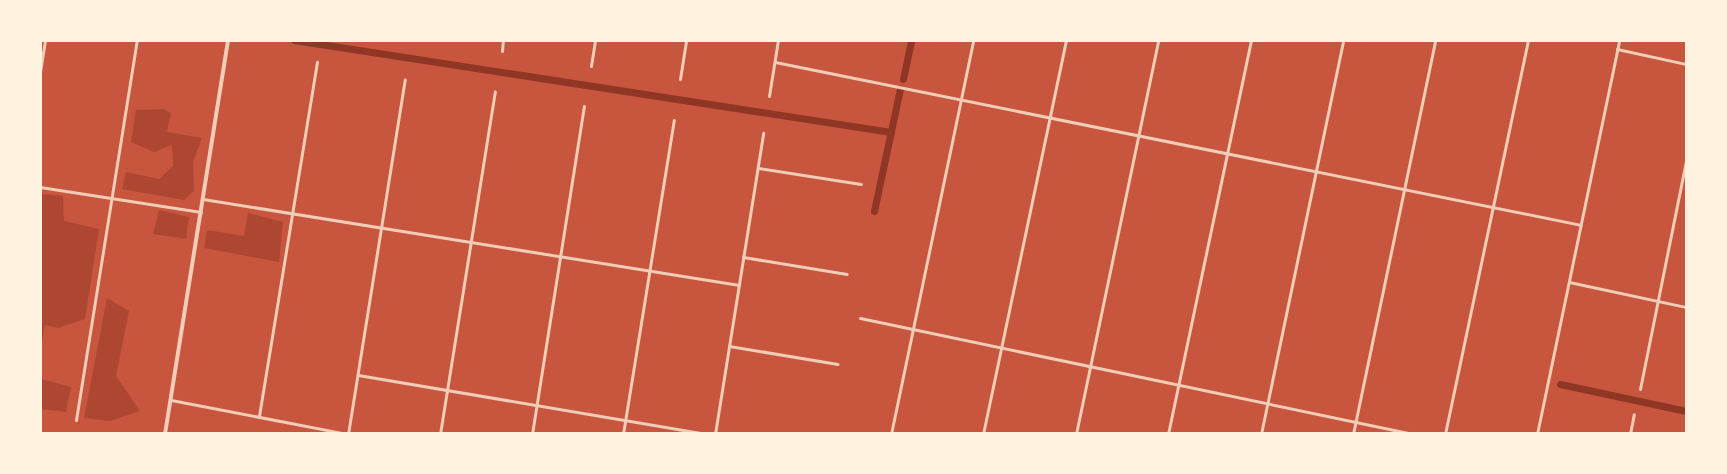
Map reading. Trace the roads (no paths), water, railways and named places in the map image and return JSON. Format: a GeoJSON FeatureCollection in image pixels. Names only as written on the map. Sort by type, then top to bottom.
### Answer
{"type":"FeatureCollection","features":[{"type":"Feature","properties":{"kind":"street"},"geometry":{"type":"LineString","coordinates":[[40,72],[45,40]]}},
{"type":"Feature","properties":{"kind":"street"},"geometry":{"type":"LineString","coordinates":[[76,420],[137,40]]}},
{"type":"Feature","properties":{"kind":"street"},"geometry":{"type":"LineString","coordinates":[[165,434],[228,40]]}},
{"type":"Feature","properties":{"kind":"street"},"geometry":{"type":"LineString","coordinates":[[502,51],[503,40]]}},
{"type":"Feature","properties":{"kind":"street"},"geometry":{"type":"LineString","coordinates":[[591,66],[595,40]]}},
{"type":"Feature","properties":{"kind":"street"},"geometry":{"type":"LineString","coordinates":[[680,79],[686,40]]}},
{"type":"Feature","properties":{"kind":"street"},"geometry":{"type":"LineString","coordinates":[[769,96],[778,40]]}},
{"type":"Feature","properties":{"kind":"street"},"geometry":{"type":"LineString","coordinates":[[891,434],[973,40]]}},
{"type":"Feature","properties":{"kind":"street"},"geometry":{"type":"LineString","coordinates":[[983,434],[1066,40]]}},
{"type":"Feature","properties":{"kind":"street"},"geometry":{"type":"LineString","coordinates":[[1076,434],[1158,40]]}},
{"type":"Feature","properties":{"kind":"street"},"geometry":{"type":"LineString","coordinates":[[1168,434],[1251,40]]}},
{"type":"Feature","properties":{"kind":"street"},"geometry":{"type":"LineString","coordinates":[[1261,434],[1343,40]]}},
{"type":"Feature","properties":{"kind":"street"},"geometry":{"type":"LineString","coordinates":[[1353,434],[1435,40]]}},
{"type":"Feature","properties":{"kind":"street"},"geometry":{"type":"LineString","coordinates":[[1445,434],[1528,40]]}},
{"type":"Feature","properties":{"kind":"street"},"geometry":{"type":"LineString","coordinates":[[1537,434],[1619,40]]}},
{"type":"Feature","properties":{"kind":"street"},"geometry":{"type":"LineString","coordinates":[[1617,49],[1686,64]]}},
{"type":"Feature","properties":{"kind":"street"},"geometry":{"type":"LineString","coordinates":[[775,62],[962,95],[1581,225]]}},
{"type":"Feature","properties":{"kind":"street"},"geometry":{"type":"LineString","coordinates":[[259,416],[316,63]]}},
{"type":"Feature","properties":{"kind":"street"},"geometry":{"type":"LineString","coordinates":[[171,400],[348,434],[405,80]]}},
{"type":"Feature","properties":{"kind":"street"},"geometry":{"type":"LineString","coordinates":[[440,434],[495,91]]}},
{"type":"Feature","properties":{"kind":"street"},"geometry":{"type":"LineString","coordinates":[[532,434],[585,106]]}},
{"type":"Feature","properties":{"kind":"street"},"geometry":{"type":"LineString","coordinates":[[623,434],[674,120]]}},
{"type":"Feature","properties":{"kind":"street"},"geometry":{"type":"LineString","coordinates":[[715,434],[763,133]]}},
{"type":"Feature","properties":{"kind":"street"},"geometry":{"type":"LineString","coordinates":[[1640,389],[1686,161]]}},
{"type":"Feature","properties":{"kind":"street"},"geometry":{"type":"LineString","coordinates":[[758,168],[861,184]]}},
{"type":"Feature","properties":{"kind":"street"},"geometry":{"type":"LineString","coordinates":[[40,186],[201,212]]}},
{"type":"Feature","properties":{"kind":"street"},"geometry":{"type":"LineString","coordinates":[[203,199],[739,285]]}},
{"type":"Feature","properties":{"kind":"street"},"geometry":{"type":"LineString","coordinates":[[743,257],[847,274]]}},
{"type":"Feature","properties":{"kind":"street"},"geometry":{"type":"LineString","coordinates":[[1569,282],[1686,307]]}},
{"type":"Feature","properties":{"kind":"street"},"geometry":{"type":"LineString","coordinates":[[860,318],[1413,434]]}},
{"type":"Feature","properties":{"kind":"street"},"geometry":{"type":"LineString","coordinates":[[729,346],[838,364]]}},
{"type":"Feature","properties":{"kind":"street"},"geometry":{"type":"LineString","coordinates":[[358,375],[625,417],[708,434]]}},
{"type":"Feature","properties":{"kind":"street"},"geometry":{"type":"LineString","coordinates":[[1630,434],[1634,414]]}},
{"type":"Feature","properties":{"kind":"waterway"},"geometry":{"type":"LineString","coordinates":[[294,40],[891,132]]}},
{"type":"Feature","properties":{"kind":"waterway"},"geometry":{"type":"LineString","coordinates":[[903,79],[911,40]]}},
{"type":"Feature","properties":{"kind":"waterway"},"geometry":{"type":"LineString","coordinates":[[874,211],[900,89]]}},
{"type":"Feature","properties":{"kind":"waterway"},"geometry":{"type":"LineString","coordinates":[[1560,384],[1686,411]]}}]}
